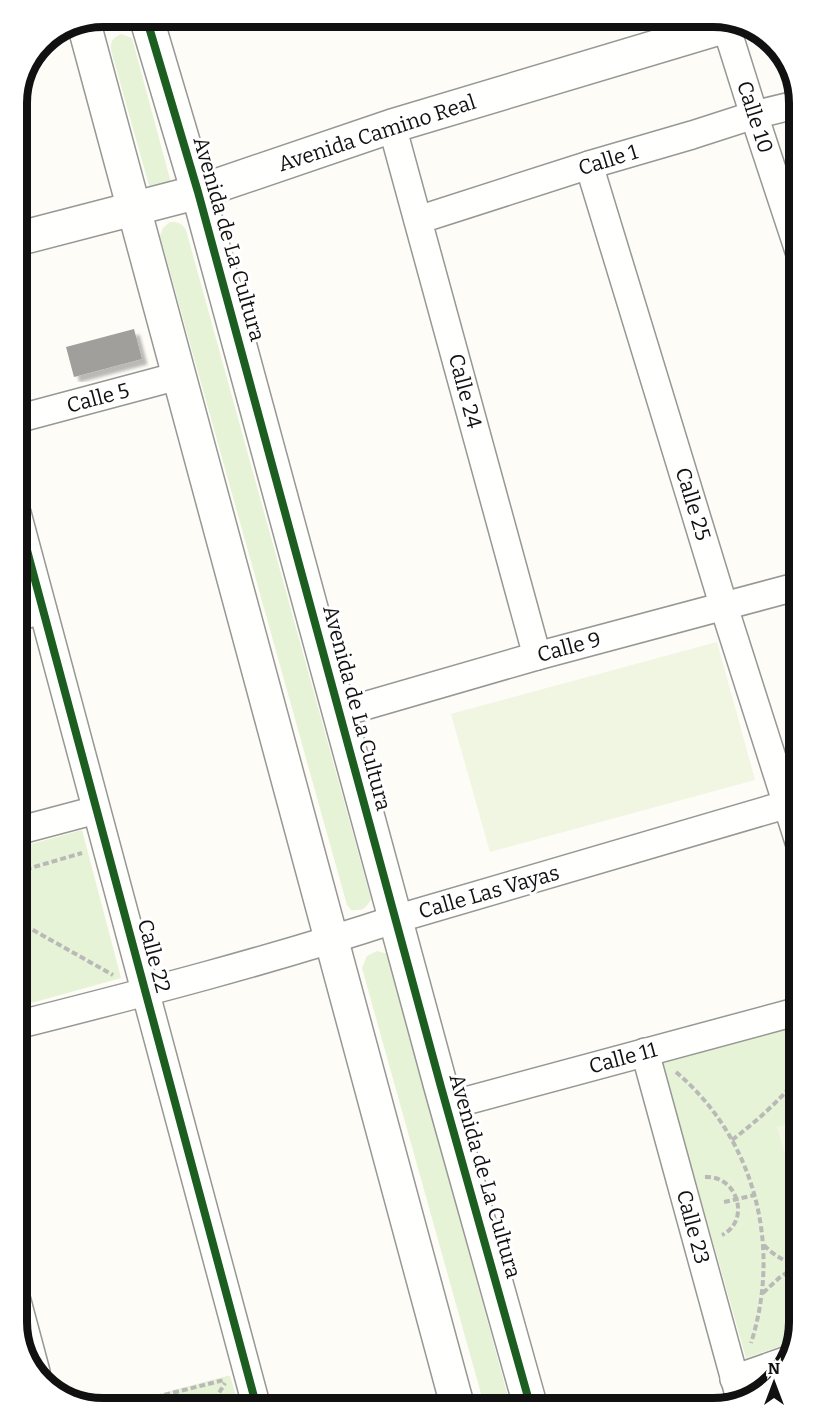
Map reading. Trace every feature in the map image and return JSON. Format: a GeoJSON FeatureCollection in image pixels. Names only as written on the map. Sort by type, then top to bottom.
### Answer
{"type":"FeatureCollection","features":[{"type":"Feature","properties":{"kind":"street","name":"Avenida de La Cultura"},"geometry":{"type":"LineString","coordinates":[[149,27],[198,192],[528,1398]]}},
{"type":"Feature","properties":{"kind":"street","name":"Avenida Camino Real"},"geometry":{"type":"LineString","coordinates":[[27,236],[198,192],[392,126],[712,27]]}},
{"type":"Feature","properties":{"kind":"street"},"geometry":{"type":"LineString","coordinates":[[85,29],[455,1398]]}},
{"type":"Feature","properties":{"kind":"street","name":"Calle 10"},"geometry":{"type":"LineString","coordinates":[[730,29],[754,115],[789,218]]}},
{"type":"Feature","properties":{"kind":"street","name":"Calle 1"},"geometry":{"type":"LineString","coordinates":[[418,220],[589,165],[789,107]]}},
{"type":"Feature","properties":{"kind":"street","name":"Calle 24"},"geometry":{"type":"LineString","coordinates":[[392,126],[537,656]]}},
{"type":"Feature","properties":{"kind":"street","name":"Calle 25"},"geometry":{"type":"LineString","coordinates":[[589,165],[724,607],[789,807]]}},
{"type":"Feature","properties":{"kind":"street","name":"Calle 5"},"geometry":{"type":"LineString","coordinates":[[27,416],[178,376]]}},
{"type":"Feature","properties":{"kind":"street","name":"Calle 22"},"geometry":{"type":"LineString","coordinates":[[27,552],[254,1398]]}},
{"type":"Feature","properties":{"kind":"street","name":"Calle 9"},"geometry":{"type":"LineString","coordinates":[[340,713],[537,656],[789,589]]}},
{"type":"Feature","properties":{"kind":"street"},"geometry":{"type":"LineString","coordinates":[[27,614],[42,610]]}},
{"type":"Feature","properties":{"kind":"street","name":"Calle Las Vayas"},"geometry":{"type":"LineString","coordinates":[[27,1022],[145,993],[332,940],[396,919],[788,804]]}},
{"type":"Feature","properties":{"kind":"street"},"geometry":{"type":"LineString","coordinates":[[27,828],[96,810]]}},
{"type":"Feature","properties":{"kind":"street","name":"Calle 11"},"geometry":{"type":"LineString","coordinates":[[447,1106],[789,1014]]}},
{"type":"Feature","properties":{"kind":"street","name":"Calle 23"},"geometry":{"type":"LineString","coordinates":[[645,1052],[737,1391]]}},
{"type":"Feature","properties":{"kind":"path"},"geometry":{"type":"LineString","coordinates":[[27,869],[82,853],[80,845]]}},
{"type":"Feature","properties":{"kind":"path"},"geometry":{"type":"LineString","coordinates":[[27,927],[115,976]]}},
{"type":"Feature","properties":{"kind":"path"},"geometry":{"type":"LineString","coordinates":[[112,965],[115,976]]}},
{"type":"Feature","properties":{"kind":"path"},"geometry":{"type":"LineString","coordinates":[[104,979],[115,976]]}},
{"type":"Feature","properties":{"kind":"path"},"geometry":{"type":"LineString","coordinates":[[673,1069],[686,1080],[719,1119],[745,1167],[755,1195],[764,1244],[764,1269],[757,1324],[751,1345]]}},
{"type":"Feature","properties":{"kind":"path"},"geometry":{"type":"LineString","coordinates":[[732,1140],[758,1121],[789,1090]]}},
{"type":"Feature","properties":{"kind":"path"},"geometry":{"type":"LineString","coordinates":[[698,1178],[711,1177],[722,1180],[732,1188],[737,1199],[738,1211],[735,1223],[727,1233],[716,1238]]}},
{"type":"Feature","properties":{"kind":"path"},"geometry":{"type":"LineString","coordinates":[[724,1202],[755,1195]]}},
{"type":"Feature","properties":{"kind":"path"},"geometry":{"type":"LineString","coordinates":[[764,1244],[780,1259],[789,1262]]}},
{"type":"Feature","properties":{"kind":"path"},"geometry":{"type":"LineString","coordinates":[[762,1293],[789,1270]]}},
{"type":"Feature","properties":{"kind":"path"},"geometry":{"type":"LineString","coordinates":[[153,1398],[228,1380],[230,1389]]}},
{"type":"Feature","properties":{"kind":"green space"},"geometry":{"type":"Polygon","coordinates":[[[121,34],[132,38],[171,183],[150,189],[111,50],[113,40],[121,34]]]}},
{"type":"Feature","properties":{"kind":"green space"},"geometry":{"type":"Polygon","coordinates":[[[170,222],[180,223],[186,230],[371,899],[361,910],[351,910],[347,905],[160,236],[163,228],[170,222]]]}},
{"type":"Feature","properties":{"kind":"green space"},"geometry":{"type":"Polygon","coordinates":[[[717,642],[755,780],[490,852],[451,714],[717,642]]]}},
{"type":"Feature","properties":{"kind":"green space"},"geometry":{"type":"Polygon","coordinates":[[[82,830],[121,978],[27,1004],[27,845],[82,830]]]}},
{"type":"Feature","properties":{"kind":"green space"},"geometry":{"type":"Polygon","coordinates":[[[377,951],[388,954],[508,1398],[482,1398],[362,968],[367,956],[377,951]]]}},
{"type":"Feature","properties":{"kind":"green space"},"geometry":{"type":"Polygon","coordinates":[[[789,1029],[788,1332],[785,1345],[761,1353],[745,1353],[662,1062],[789,1029]]]}},
{"type":"Feature","properties":{"kind":"green space"},"geometry":{"type":"Polygon","coordinates":[[[789,1123],[789,1170],[777,1127],[789,1123]]]}},
{"type":"Feature","properties":{"kind":"green space"},"geometry":{"type":"Polygon","coordinates":[[[230,1376],[237,1398],[143,1398],[230,1376]]]}},
{"type":"Feature","properties":{"kind":"building"},"geometry":{"type":"Polygon","coordinates":[[[134,329],[142,359],[74,377],[66,347],[134,329]]]}},
{"type":"Feature","properties":{"kind":"cycle path"},"geometry":{"type":"LineString","coordinates":[[149,27],[198,192],[441,1087],[528,1398]]}},
{"type":"Feature","properties":{"kind":"cycle path"},"geometry":{"type":"LineString","coordinates":[[27,550],[254,1398]]}}]}
